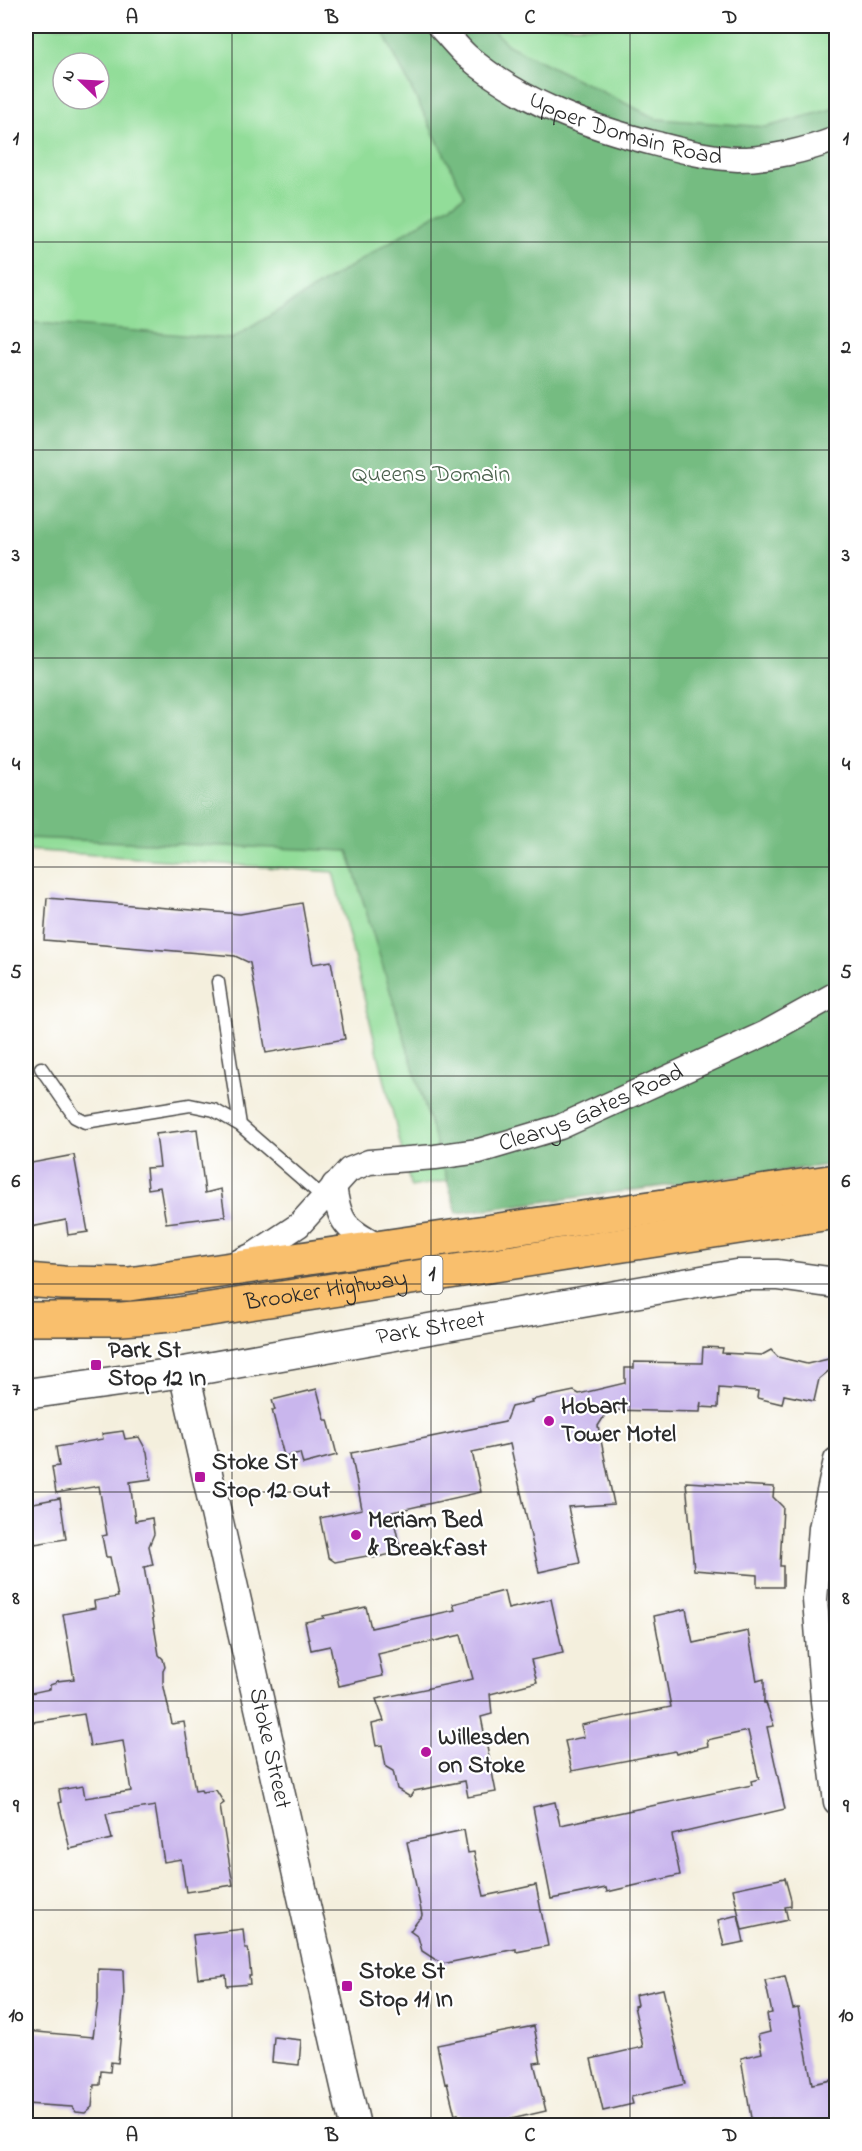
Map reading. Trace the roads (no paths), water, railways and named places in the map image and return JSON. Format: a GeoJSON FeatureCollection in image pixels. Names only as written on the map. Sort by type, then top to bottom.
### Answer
{"type":"FeatureCollection","features":[{"type":"Feature","properties":{"kind":"highway","name":"Brooker Highway"},"geometry":{"type":"LineString","coordinates":[[26,1280],[129,1284],[837,1181]]}},
{"type":"Feature","properties":{"kind":"highway","name":"Brooker Highway"},"geometry":{"type":"LineString","coordinates":[[26,1319],[122,1319],[172,1315],[837,1212]]}},
{"type":"Feature","properties":{"kind":"street","name":"Upper Domain Road"},"geometry":{"type":"LineString","coordinates":[[439,26],[466,55],[503,83],[592,126],[644,141],[701,156],[739,159],[775,154],[837,139]]}},
{"type":"Feature","properties":{"kind":"street","name":"Clearys Gates Road"},"geometry":{"type":"LineString","coordinates":[[219,1270],[255,1254],[299,1225],[349,1170],[369,1162],[479,1151],[560,1127],[764,1034],[837,994]]}},
{"type":"Feature","properties":{"kind":"street"},"geometry":{"type":"LineString","coordinates":[[328,1191],[343,1221],[353,1232],[380,1247]]}},
{"type":"Feature","properties":{"kind":"street","name":"Park Street"},"geometry":{"type":"LineString","coordinates":[[26,1394],[184,1372],[736,1275],[778,1275],[837,1282]]}},
{"type":"Feature","properties":{"kind":"street","name":"Stoke Street"},"geometry":{"type":"LineString","coordinates":[[184,1372],[355,2126]]}},
{"type":"Feature","properties":{"kind":"street"},"geometry":{"type":"LineString","coordinates":[[837,1460],[821,1528],[815,1600],[823,1701],[837,1802]]}},
{"type":"Feature","properties":{"kind":"lane"},"geometry":{"type":"LineString","coordinates":[[218,982],[240,1125]]}},
{"type":"Feature","properties":{"kind":"lane"},"geometry":{"type":"LineString","coordinates":[[41,1068],[75,1117],[85,1122],[190,1105],[214,1110],[240,1125],[328,1191]]}},
{"type":"Feature","properties":{"kind":"place","name":"Park St Stop 12 In"},"geometry":{"type":"Point","coordinates":[96,1365]}},
{"type":"Feature","properties":{"kind":"place","name":"Hobart Tower Motel"},"geometry":{"type":"Point","coordinates":[549,1421]}},
{"type":"Feature","properties":{"kind":"place","name":"Stoke St Stop 12 Out"},"geometry":{"type":"Point","coordinates":[200,1477]}},
{"type":"Feature","properties":{"kind":"place","name":"Meriam Bed & Breakfast"},"geometry":{"type":"Point","coordinates":[356,1535]}},
{"type":"Feature","properties":{"kind":"place","name":"Willesden on Stoke"},"geometry":{"type":"Point","coordinates":[426,1752]}},
{"type":"Feature","properties":{"kind":"place","name":"Stoke St Stop 11 In"},"geometry":{"type":"Point","coordinates":[347,1986]}},
{"type":"Feature","properties":{"kind":"park label","name":"Queens Domain"},"geometry":{"type":"Point","coordinates":[431,475]}}]}
